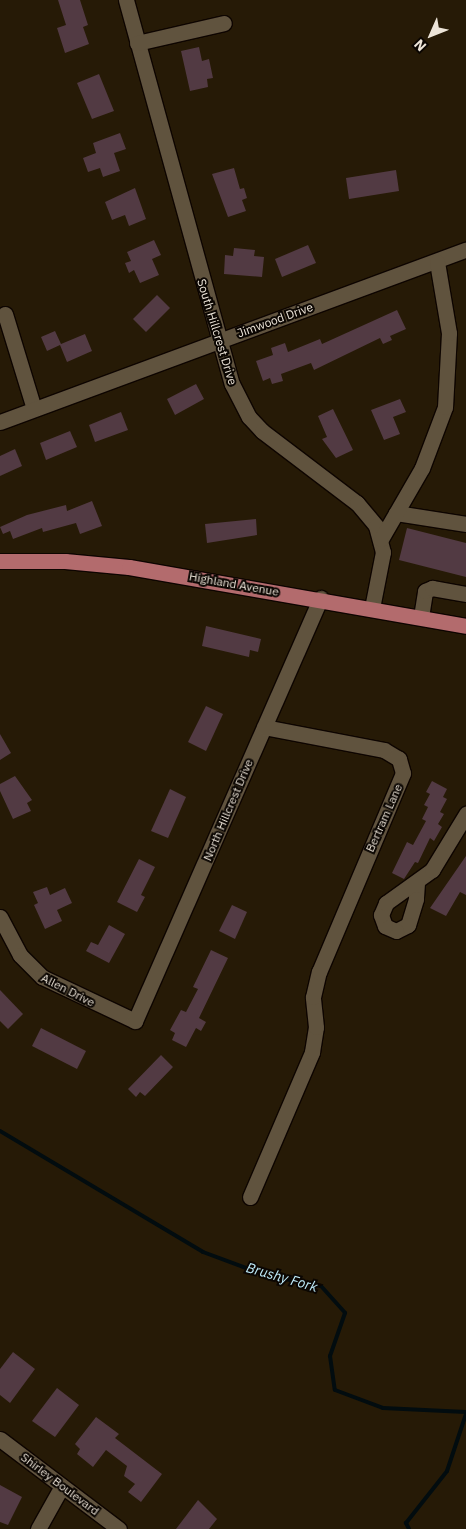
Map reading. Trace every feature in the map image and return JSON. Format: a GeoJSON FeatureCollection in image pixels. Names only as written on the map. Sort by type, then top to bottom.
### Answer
{"type":"FeatureCollection","features":[{"type":"Feature","properties":{"kind":"main road","name":"Highland Avenue"},"geometry":{"type":"LineString","coordinates":[[0,561],[65,561],[129,566],[321,598],[466,626]]}},
{"type":"Feature","properties":{"kind":"street","name":"South Hillcrest Drive"},"geometry":{"type":"LineString","coordinates":[[126,0],[218,341],[232,384],[249,416],[277,444],[357,503],[372,520],[381,539],[382,566],[372,608]]}},
{"type":"Feature","properties":{"kind":"street"},"geometry":{"type":"LineString","coordinates":[[137,44],[224,23]]}},
{"type":"Feature","properties":{"kind":"street","name":"Jimwood Drive"},"geometry":{"type":"LineString","coordinates":[[0,422],[466,250]]}},
{"type":"Feature","properties":{"kind":"street"},"geometry":{"type":"LineString","coordinates":[[381,539],[422,468],[445,407],[449,333],[437,262]]}},
{"type":"Feature","properties":{"kind":"street"},"geometry":{"type":"LineString","coordinates":[[5,314],[34,409]]}},
{"type":"Feature","properties":{"kind":"street"},"geometry":{"type":"LineString","coordinates":[[396,513],[466,524]]}},
{"type":"Feature","properties":{"kind":"street"},"geometry":{"type":"LineString","coordinates":[[421,617],[425,591],[432,588],[466,594]]}},
{"type":"Feature","properties":{"kind":"street","name":"North Hillcrest Drive"},"geometry":{"type":"LineString","coordinates":[[135,1021],[321,598]]}},
{"type":"Feature","properties":{"kind":"street","name":"Bertram Lane"},"geometry":{"type":"LineString","coordinates":[[250,1197],[312,1052],[316,1027],[314,1008],[319,972],[402,780],[402,766],[393,754],[371,746],[264,727]]}},
{"type":"Feature","properties":{"kind":"street"},"geometry":{"type":"LineString","coordinates":[[417,883],[440,861],[466,814]]}},
{"type":"Feature","properties":{"kind":"street","name":"Allen Drive"},"geometry":{"type":"LineString","coordinates":[[0,917],[20,955],[42,977],[135,1021]]}},
{"type":"Feature","properties":{"kind":"street","name":"Shirley Boulevard"},"geometry":{"type":"LineString","coordinates":[[0,1439],[119,1529]]}},
{"type":"Feature","properties":{"kind":"street"},"geometry":{"type":"LineString","coordinates":[[38,1529],[62,1486]]}},
{"type":"Feature","properties":{"kind":"building"},"geometry":{"type":"Polygon","coordinates":[[[58,0],[80,0],[88,25],[83,27],[89,44],[65,53],[57,28],[66,25],[58,0]]]}},
{"type":"Feature","properties":{"kind":"building"},"geometry":{"type":"Polygon","coordinates":[[[199,47],[202,61],[209,59],[213,78],[207,79],[208,87],[190,91],[181,51],[199,47]]]}},
{"type":"Feature","properties":{"kind":"building"},"geometry":{"type":"Polygon","coordinates":[[[99,74],[114,111],[92,119],[77,83],[99,74]]]}},
{"type":"Feature","properties":{"kind":"building"},"geometry":{"type":"Polygon","coordinates":[[[120,133],[126,149],[114,153],[120,171],[103,177],[100,168],[88,172],[83,158],[96,153],[93,143],[120,133]]]}},
{"type":"Feature","properties":{"kind":"building"},"geometry":{"type":"Polygon","coordinates":[[[234,168],[240,189],[244,188],[247,198],[242,200],[246,211],[228,217],[212,174],[234,168]]]}},
{"type":"Feature","properties":{"kind":"building"},"geometry":{"type":"Polygon","coordinates":[[[396,170],[399,191],[349,199],[346,178],[396,170]]]}},
{"type":"Feature","properties":{"kind":"building"},"geometry":{"type":"Polygon","coordinates":[[[135,188],[146,219],[129,226],[125,215],[112,220],[105,202],[135,188]]]}},
{"type":"Feature","properties":{"kind":"building"},"geometry":{"type":"Polygon","coordinates":[[[154,240],[161,255],[152,259],[159,275],[140,283],[134,270],[129,273],[125,263],[131,261],[127,252],[154,240]]]}},
{"type":"Feature","properties":{"kind":"building"},"geometry":{"type":"Polygon","coordinates":[[[308,245],[316,263],[282,277],[275,259],[308,245]]]}},
{"type":"Feature","properties":{"kind":"building"},"geometry":{"type":"Polygon","coordinates":[[[234,248],[255,250],[254,256],[264,257],[262,277],[224,274],[225,255],[233,256],[234,248]]]}},
{"type":"Feature","properties":{"kind":"building"},"geometry":{"type":"Polygon","coordinates":[[[157,295],[170,308],[146,332],[133,319],[157,295]]]}},
{"type":"Feature","properties":{"kind":"building"},"geometry":{"type":"Polygon","coordinates":[[[397,310],[406,329],[390,336],[392,340],[383,344],[380,338],[314,370],[311,363],[281,374],[283,381],[272,384],[270,378],[263,381],[256,361],[273,355],[271,348],[285,343],[288,352],[320,339],[322,344],[397,310]]]}},
{"type":"Feature","properties":{"kind":"building"},"geometry":{"type":"Polygon","coordinates":[[[55,331],[61,344],[85,334],[92,351],[67,362],[60,345],[47,351],[41,337],[55,331]]]}},
{"type":"Feature","properties":{"kind":"building"},"geometry":{"type":"Polygon","coordinates":[[[196,384],[204,399],[175,415],[167,399],[196,384]]]}},
{"type":"Feature","properties":{"kind":"building"},"geometry":{"type":"Polygon","coordinates":[[[400,399],[406,412],[393,417],[400,434],[384,440],[371,410],[400,399]]]}},
{"type":"Feature","properties":{"kind":"building"},"geometry":{"type":"Polygon","coordinates":[[[333,409],[353,450],[336,458],[322,439],[327,437],[318,416],[333,409]]]}},
{"type":"Feature","properties":{"kind":"building"},"geometry":{"type":"Polygon","coordinates":[[[121,412],[128,430],[95,442],[89,425],[121,412]]]}},
{"type":"Feature","properties":{"kind":"building"},"geometry":{"type":"Polygon","coordinates":[[[70,431],[77,447],[46,460],[40,443],[70,431]]]}},
{"type":"Feature","properties":{"kind":"building"},"geometry":{"type":"Polygon","coordinates":[[[15,449],[22,466],[0,476],[0,456],[15,449]]]}},
{"type":"Feature","properties":{"kind":"building"},"geometry":{"type":"Polygon","coordinates":[[[92,501],[102,526],[80,534],[76,523],[43,532],[42,528],[13,539],[10,531],[3,534],[0,527],[27,515],[66,505],[67,511],[92,501]]]}},
{"type":"Feature","properties":{"kind":"building"},"geometry":{"type":"Polygon","coordinates":[[[256,519],[257,535],[207,543],[205,524],[256,519]]]}},
{"type":"Feature","properties":{"kind":"building"},"geometry":{"type":"Polygon","coordinates":[[[407,528],[466,543],[466,577],[399,560],[407,528]]]}},
{"type":"Feature","properties":{"kind":"building"},"geometry":{"type":"Polygon","coordinates":[[[206,626],[261,639],[258,652],[250,650],[249,657],[202,646],[206,626]]]}},
{"type":"Feature","properties":{"kind":"building"},"geometry":{"type":"Polygon","coordinates":[[[206,706],[223,714],[206,751],[188,742],[206,706]]]}},
{"type":"Feature","properties":{"kind":"building"},"geometry":{"type":"Polygon","coordinates":[[[0,734],[11,753],[0,760],[0,734]]]}},
{"type":"Feature","properties":{"kind":"building"},"geometry":{"type":"Polygon","coordinates":[[[15,776],[32,800],[27,803],[31,811],[13,819],[0,791],[0,784],[15,776]]]}},
{"type":"Feature","properties":{"kind":"building"},"geometry":{"type":"Polygon","coordinates":[[[432,781],[447,789],[443,797],[447,799],[440,812],[444,814],[438,824],[442,827],[434,841],[430,838],[418,863],[415,862],[404,879],[392,873],[407,842],[413,845],[426,821],[422,819],[428,807],[424,805],[430,794],[426,792],[432,781]]]}},
{"type":"Feature","properties":{"kind":"building"},"geometry":{"type":"Polygon","coordinates":[[[170,789],[186,797],[168,838],[151,831],[170,789]]]}},
{"type":"Feature","properties":{"kind":"building"},"geometry":{"type":"Polygon","coordinates":[[[466,856],[466,895],[460,892],[446,916],[430,908],[466,856]]]}},
{"type":"Feature","properties":{"kind":"building"},"geometry":{"type":"Polygon","coordinates":[[[139,859],[155,867],[141,895],[145,897],[137,912],[117,902],[139,859]]]}},
{"type":"Feature","properties":{"kind":"building"},"geometry":{"type":"Polygon","coordinates":[[[47,887],[50,895],[65,888],[72,903],[57,910],[62,921],[45,929],[34,905],[38,903],[33,892],[47,887]]]}},
{"type":"Feature","properties":{"kind":"building"},"geometry":{"type":"Polygon","coordinates":[[[232,905],[247,912],[235,939],[219,931],[232,905]]]}},
{"type":"Feature","properties":{"kind":"building"},"geometry":{"type":"Polygon","coordinates":[[[109,925],[125,934],[109,963],[86,951],[91,942],[98,945],[109,925]]]}},
{"type":"Feature","properties":{"kind":"building"},"geometry":{"type":"Polygon","coordinates":[[[211,950],[228,958],[199,1018],[206,1022],[201,1031],[196,1028],[186,1047],[172,1040],[175,1033],[170,1030],[181,1010],[186,1012],[198,989],[193,987],[211,950]]]}},
{"type":"Feature","properties":{"kind":"building"},"geometry":{"type":"Polygon","coordinates":[[[0,990],[23,1014],[8,1029],[0,1021],[0,990]]]}},
{"type":"Feature","properties":{"kind":"building"},"geometry":{"type":"Polygon","coordinates":[[[41,1028],[86,1051],[77,1069],[32,1046],[41,1028]]]}},
{"type":"Feature","properties":{"kind":"building"},"geometry":{"type":"Polygon","coordinates":[[[161,1055],[173,1067],[145,1096],[140,1092],[136,1097],[128,1089],[161,1055]]]}},
{"type":"Feature","properties":{"kind":"building"},"geometry":{"type":"Polygon","coordinates":[[[13,1352],[35,1369],[10,1403],[0,1395],[0,1369],[13,1352]]]}},
{"type":"Feature","properties":{"kind":"building"},"geometry":{"type":"Polygon","coordinates":[[[57,1388],[79,1405],[55,1437],[32,1421],[57,1388]]]}},
{"type":"Feature","properties":{"kind":"building"},"geometry":{"type":"Polygon","coordinates":[[[96,1417],[119,1434],[115,1438],[162,1474],[141,1502],[128,1492],[135,1484],[124,1476],[127,1466],[106,1450],[93,1467],[77,1454],[80,1449],[75,1444],[96,1417]]]}},
{"type":"Feature","properties":{"kind":"building"},"geometry":{"type":"Polygon","coordinates":[[[0,1485],[22,1497],[8,1525],[0,1522],[0,1485]]]}},
{"type":"Feature","properties":{"kind":"building"},"geometry":{"type":"Polygon","coordinates":[[[198,1500],[217,1519],[209,1529],[176,1529],[198,1500]]]}},
{"type":"Feature","properties":{"kind":"waterway","name":"Brushy Fork"},"geometry":{"type":"LineString","coordinates":[[0,1131],[203,1252],[265,1275],[321,1286],[345,1313],[330,1356],[335,1390],[383,1408],[466,1412]]}},
{"type":"Feature","properties":{"kind":"waterway","name":"Brushy Fork"},"geometry":{"type":"LineString","coordinates":[[409,1529],[406,1523],[447,1471],[466,1414]]}}]}
